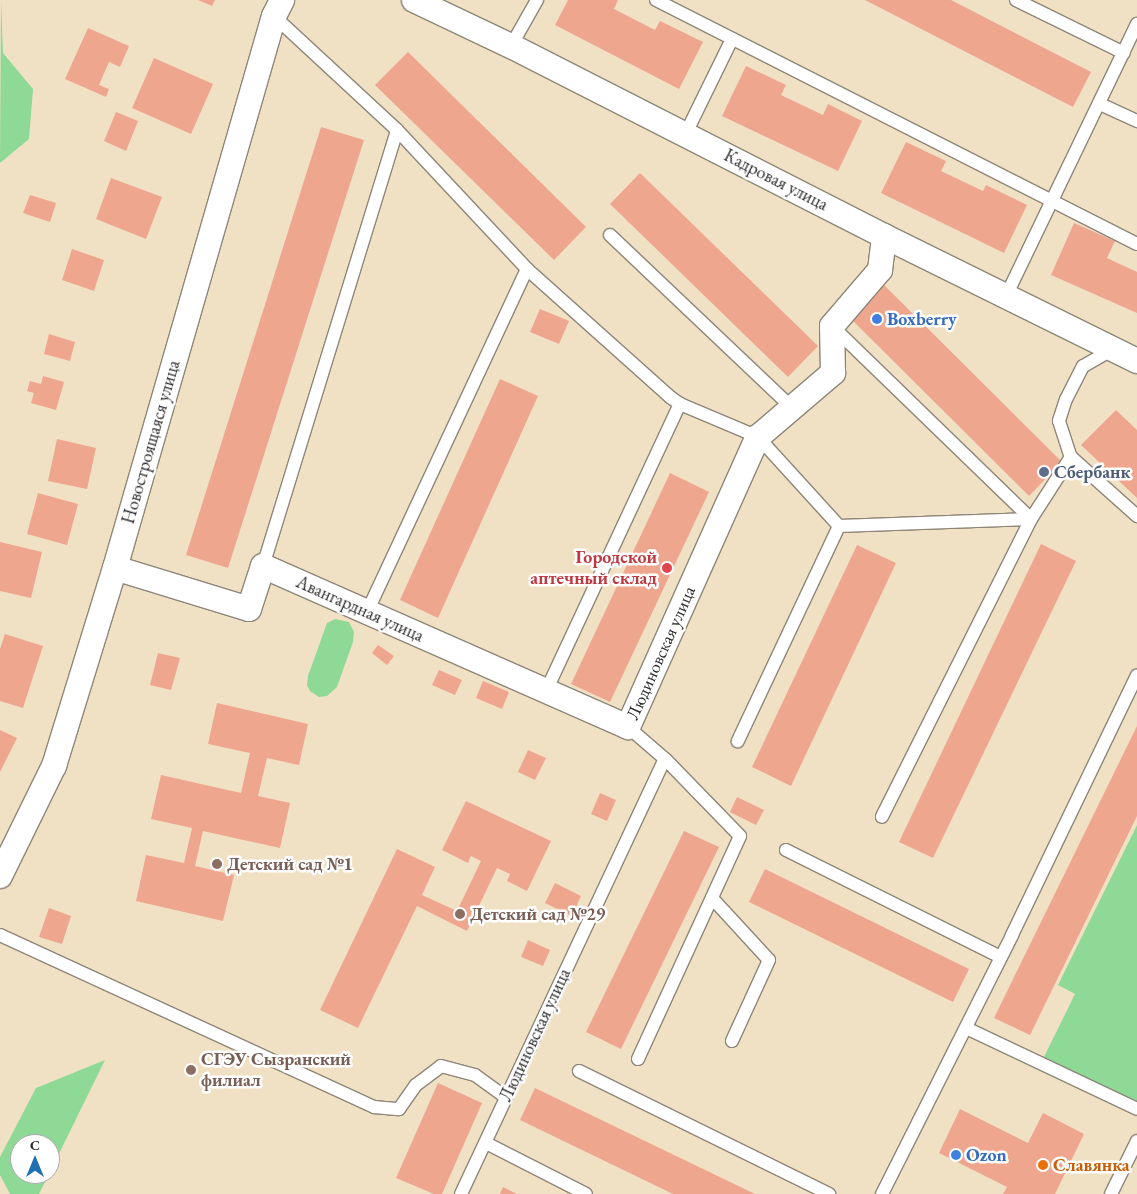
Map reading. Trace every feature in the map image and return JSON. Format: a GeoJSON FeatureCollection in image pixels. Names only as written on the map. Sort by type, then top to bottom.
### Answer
{"type":"FeatureCollection","features":[{"type":"Feature","properties":{"kind":"street","name":"Кадровая улица"},"geometry":{"type":"LineString","coordinates":[[414,0],[686,133],[884,236],[1006,294],[1137,360]]}},
{"type":"Feature","properties":{"kind":"street","name":"Новостроящаяся улица"},"geometry":{"type":"LineString","coordinates":[[0,876],[54,766],[115,568],[278,8]]}},
{"type":"Feature","properties":{"kind":"street"},"geometry":{"type":"LineString","coordinates":[[832,326],[880,270],[884,236]]}},
{"type":"Feature","properties":{"kind":"street","name":"Людиновская улица"},"geometry":{"type":"LineString","coordinates":[[628,727],[758,437],[834,373],[832,326]]}},
{"type":"Feature","properties":{"kind":"street"},"geometry":{"type":"LineString","coordinates":[[115,568],[249,610],[263,566]]}},
{"type":"Feature","properties":{"kind":"street","name":"Авангардная улица"},"geometry":{"type":"LineString","coordinates":[[263,566],[628,727]]}},
{"type":"Feature","properties":{"kind":"lane"},"geometry":{"type":"LineString","coordinates":[[511,46],[537,0]]}},
{"type":"Feature","properties":{"kind":"lane"},"geometry":{"type":"LineString","coordinates":[[656,0],[1137,244]]}},
{"type":"Feature","properties":{"kind":"lane"},"geometry":{"type":"LineString","coordinates":[[1016,0],[1124,53]]}},
{"type":"Feature","properties":{"kind":"lane"},"geometry":{"type":"LineString","coordinates":[[278,8],[397,130],[527,269],[670,397],[680,404],[758,437],[840,526],[1031,518]]}},
{"type":"Feature","properties":{"kind":"lane"},"geometry":{"type":"LineString","coordinates":[[1006,294],[1100,104],[1137,24]]}},
{"type":"Feature","properties":{"kind":"lane"},"geometry":{"type":"LineString","coordinates":[[686,133],[732,39]]}},
{"type":"Feature","properties":{"kind":"lane"},"geometry":{"type":"LineString","coordinates":[[1100,104],[1137,122]]}},
{"type":"Feature","properties":{"kind":"lane"},"geometry":{"type":"LineString","coordinates":[[263,566],[397,130]]}},
{"type":"Feature","properties":{"kind":"lane"},"geometry":{"type":"LineString","coordinates":[[610,235],[792,408]]}},
{"type":"Feature","properties":{"kind":"lane"},"geometry":{"type":"LineString","coordinates":[[367,612],[527,269]]}},
{"type":"Feature","properties":{"kind":"lane"},"geometry":{"type":"LineString","coordinates":[[832,326],[1031,518]]}},
{"type":"Feature","properties":{"kind":"lane"},"geometry":{"type":"LineString","coordinates":[[1113,349],[1083,366],[1066,399],[1060,421],[1071,456],[1137,516]]}},
{"type":"Feature","properties":{"kind":"lane"},"geometry":{"type":"LineString","coordinates":[[546,691],[680,404]]}},
{"type":"Feature","properties":{"kind":"lane"},"geometry":{"type":"LineString","coordinates":[[882,817],[1031,518],[1071,456]]}},
{"type":"Feature","properties":{"kind":"lane"},"geometry":{"type":"LineString","coordinates":[[738,741],[840,526]]}},
{"type":"Feature","properties":{"kind":"lane"},"geometry":{"type":"LineString","coordinates":[[882,1194],[1001,957],[1137,675]]}},
{"type":"Feature","properties":{"kind":"lane","name":"Людиновская улица"},"geometry":{"type":"LineString","coordinates":[[461,1194],[665,759],[628,727]]}},
{"type":"Feature","properties":{"kind":"lane"},"geometry":{"type":"LineString","coordinates":[[638,1059],[740,836],[665,759]]}},
{"type":"Feature","properties":{"kind":"lane"},"geometry":{"type":"LineString","coordinates":[[786,850],[1001,957]]}},
{"type":"Feature","properties":{"kind":"lane"},"geometry":{"type":"LineString","coordinates":[[712,898],[769,960],[732,1041]]}},
{"type":"Feature","properties":{"kind":"lane"},"geometry":{"type":"LineString","coordinates":[[0,935],[374,1107],[398,1109],[416,1085],[441,1066],[475,1075],[505,1097]]}},
{"type":"Feature","properties":{"kind":"lane"},"geometry":{"type":"LineString","coordinates":[[966,1028],[1137,1109]]}},
{"type":"Feature","properties":{"kind":"lane"},"geometry":{"type":"LineString","coordinates":[[579,1071],[829,1194]]}},
{"type":"Feature","properties":{"kind":"lane"},"geometry":{"type":"LineString","coordinates":[[1111,1194],[1137,1142]]}},
{"type":"Feature","properties":{"kind":"lane"},"geometry":{"type":"LineString","coordinates":[[486,1143],[586,1194]]}},
{"type":"Feature","properties":{"kind":"green space"},"geometry":{"type":"Polygon","coordinates":[[[1,0],[3,53],[33,89],[29,139],[0,163],[1,0]]]}},
{"type":"Feature","properties":{"kind":"green space"},"geometry":{"type":"Polygon","coordinates":[[[335,619],[349,622],[354,632],[353,642],[337,687],[327,696],[319,697],[310,691],[307,685],[308,676],[327,623],[335,619]]]}},
{"type":"Feature","properties":{"kind":"green space"},"geometry":{"type":"Polygon","coordinates":[[[1137,825],[1137,1102],[1044,1057],[1075,994],[1058,985],[1137,825]]]}},
{"type":"Feature","properties":{"kind":"green space"},"geometry":{"type":"Polygon","coordinates":[[[105,1060],[60,1152],[60,1134],[12,1134],[36,1088],[105,1060]]]}},
{"type":"Feature","properties":{"kind":"green space"},"geometry":{"type":"Polygon","coordinates":[[[10,1138],[10,1184],[44,1184],[39,1194],[10,1194],[0,1175],[0,1157],[10,1138]]]}},
{"type":"Feature","properties":{"kind":"building"},"geometry":{"type":"Polygon","coordinates":[[[198,0],[215,0],[212,6],[198,0]]]}},
{"type":"Feature","properties":{"kind":"building"},"geometry":{"type":"Polygon","coordinates":[[[568,0],[618,0],[614,9],[655,30],[660,21],[703,42],[679,89],[555,25],[568,0]]]}},
{"type":"Feature","properties":{"kind":"building"},"geometry":{"type":"Polygon","coordinates":[[[865,0],[951,0],[1091,72],[1073,107],[865,0]]]}},
{"type":"Feature","properties":{"kind":"building"},"geometry":{"type":"Polygon","coordinates":[[[88,28],[129,46],[120,67],[109,62],[99,85],[109,89],[106,97],[65,79],[88,28]]]}},
{"type":"Feature","properties":{"kind":"building"},"geometry":{"type":"Polygon","coordinates":[[[408,52],[586,227],[554,260],[375,85],[408,52]]]}},
{"type":"Feature","properties":{"kind":"building"},"geometry":{"type":"Polygon","coordinates":[[[154,58],[213,84],[191,134],[132,108],[154,58]]]}},
{"type":"Feature","properties":{"kind":"building"},"geometry":{"type":"Polygon","coordinates":[[[746,66],[786,85],[781,95],[823,115],[828,104],[862,121],[838,171],[722,116],[746,66]]]}},
{"type":"Feature","properties":{"kind":"building"},"geometry":{"type":"Polygon","coordinates":[[[116,112],[138,121],[126,151],[104,141],[116,112]]]}},
{"type":"Feature","properties":{"kind":"building"},"geometry":{"type":"Polygon","coordinates":[[[321,127],[364,140],[228,568],[186,555],[321,127]]]}},
{"type":"Feature","properties":{"kind":"building"},"geometry":{"type":"Polygon","coordinates":[[[906,142],[946,161],[941,171],[983,191],[986,185],[1027,205],[1004,253],[881,193],[906,142]]]}},
{"type":"Feature","properties":{"kind":"building"},"geometry":{"type":"Polygon","coordinates":[[[640,173],[818,346],[788,377],[610,204],[640,173]]]}},
{"type":"Feature","properties":{"kind":"building"},"geometry":{"type":"Polygon","coordinates":[[[111,178],[162,197],[146,239],[96,219],[111,178]]]}},
{"type":"Feature","properties":{"kind":"building"},"geometry":{"type":"Polygon","coordinates":[[[30,195],[56,203],[50,222],[23,213],[30,195]]]}},
{"type":"Feature","properties":{"kind":"building"},"geometry":{"type":"Polygon","coordinates":[[[1074,223],[1115,241],[1107,258],[1137,272],[1137,313],[1051,275],[1074,223]]]}},
{"type":"Feature","properties":{"kind":"building"},"geometry":{"type":"Polygon","coordinates":[[[72,249],[104,260],[94,291],[62,280],[72,249]]]}},
{"type":"Feature","properties":{"kind":"building"},"geometry":{"type":"Polygon","coordinates":[[[883,284],[1062,462],[1029,496],[849,317],[883,284]]]}},
{"type":"Feature","properties":{"kind":"building"},"geometry":{"type":"Polygon","coordinates":[[[540,309],[569,321],[559,344],[530,332],[540,309]]]}},
{"type":"Feature","properties":{"kind":"building"},"geometry":{"type":"Polygon","coordinates":[[[49,334],[75,342],[70,361],[44,354],[49,334]]]}},
{"type":"Feature","properties":{"kind":"building"},"geometry":{"type":"Polygon","coordinates":[[[43,376],[64,382],[56,410],[31,403],[34,393],[27,391],[30,381],[41,384],[43,376]]]}},
{"type":"Feature","properties":{"kind":"building"},"geometry":{"type":"Polygon","coordinates":[[[500,379],[538,396],[438,618],[400,600],[500,379]]]}},
{"type":"Feature","properties":{"kind":"building"},"geometry":{"type":"Polygon","coordinates":[[[1116,410],[1137,430],[1137,498],[1081,445],[1116,410]]]}},
{"type":"Feature","properties":{"kind":"building"},"geometry":{"type":"Polygon","coordinates":[[[57,439],[96,448],[87,489],[48,481],[57,439]]]}},
{"type":"Feature","properties":{"kind":"building"},"geometry":{"type":"Polygon","coordinates":[[[670,473],[709,492],[610,702],[571,684],[670,473]]]}},
{"type":"Feature","properties":{"kind":"building"},"geometry":{"type":"Polygon","coordinates":[[[38,493],[78,504],[67,545],[27,534],[38,493]]]}},
{"type":"Feature","properties":{"kind":"building"},"geometry":{"type":"Polygon","coordinates":[[[0,542],[42,552],[31,598],[0,591],[0,542]]]}},
{"type":"Feature","properties":{"kind":"building"},"geometry":{"type":"Polygon","coordinates":[[[1041,544],[1076,561],[933,858],[899,842],[1041,544]]]}},
{"type":"Feature","properties":{"kind":"building"},"geometry":{"type":"Polygon","coordinates":[[[857,545],[896,563],[791,786],[752,767],[857,545]]]}},
{"type":"Feature","properties":{"kind":"building"},"geometry":{"type":"Polygon","coordinates":[[[5,634],[43,646],[23,708],[0,701],[0,649],[5,634]]]}},
{"type":"Feature","properties":{"kind":"building"},"geometry":{"type":"Polygon","coordinates":[[[378,645],[394,656],[387,665],[372,653],[378,645]]]}},
{"type":"Feature","properties":{"kind":"building"},"geometry":{"type":"Polygon","coordinates":[[[158,653],[180,658],[171,690],[150,685],[158,653]]]}},
{"type":"Feature","properties":{"kind":"building"},"geometry":{"type":"Polygon","coordinates":[[[439,670],[462,680],[455,695],[432,685],[439,670]]]}},
{"type":"Feature","properties":{"kind":"building"},"geometry":{"type":"Polygon","coordinates":[[[483,681],[509,692],[502,709],[476,698],[483,681]]]}},
{"type":"Feature","properties":{"kind":"building"},"geometry":{"type":"Polygon","coordinates":[[[217,703],[308,724],[299,765],[267,758],[258,796],[290,803],[280,848],[203,831],[195,866],[234,875],[223,921],[136,901],[146,855],[184,863],[192,828],[151,819],[161,775],[241,793],[250,753],[208,744],[217,703]]]}},
{"type":"Feature","properties":{"kind":"building"},"geometry":{"type":"Polygon","coordinates":[[[1137,726],[1137,816],[1030,1035],[994,1018],[1137,726]]]}},
{"type":"Feature","properties":{"kind":"building"},"geometry":{"type":"Polygon","coordinates":[[[0,730],[17,738],[0,772],[0,730]]]}},
{"type":"Feature","properties":{"kind":"building"},"geometry":{"type":"Polygon","coordinates":[[[528,750],[546,758],[535,780],[518,772],[528,750]]]}},
{"type":"Feature","properties":{"kind":"building"},"geometry":{"type":"Polygon","coordinates":[[[600,793],[616,800],[607,821],[591,814],[600,793]]]}},
{"type":"Feature","properties":{"kind":"building"},"geometry":{"type":"Polygon","coordinates":[[[737,797],[764,810],[756,825],[730,812],[737,797]]]}},
{"type":"Feature","properties":{"kind":"building"},"geometry":{"type":"Polygon","coordinates":[[[466,801],[551,841],[527,891],[507,881],[510,874],[497,868],[467,931],[417,906],[358,1028],[320,1010],[397,849],[435,867],[422,895],[457,911],[481,861],[471,856],[468,863],[442,850],[466,801]]]}},
{"type":"Feature","properties":{"kind":"building"},"geometry":{"type":"Polygon","coordinates":[[[684,831],[719,847],[621,1049],[586,1032],[684,831]]]}},
{"type":"Feature","properties":{"kind":"building"},"geometry":{"type":"Polygon","coordinates":[[[765,869],[969,969],[953,1002],[749,902],[765,869]]]}},
{"type":"Feature","properties":{"kind":"building"},"geometry":{"type":"Polygon","coordinates":[[[555,883],[581,896],[572,916],[545,903],[555,883]]]}},
{"type":"Feature","properties":{"kind":"building"},"geometry":{"type":"Polygon","coordinates":[[[49,908],[71,916],[62,944],[39,937],[49,908]]]}},
{"type":"Feature","properties":{"kind":"building"},"geometry":{"type":"Polygon","coordinates":[[[528,940],[550,950],[543,966],[521,957],[528,940]]]}},
{"type":"Feature","properties":{"kind":"building"},"geometry":{"type":"Polygon","coordinates":[[[438,1083],[482,1103],[442,1194],[434,1194],[396,1178],[438,1083]]]}},
{"type":"Feature","properties":{"kind":"building"},"geometry":{"type":"Polygon","coordinates":[[[535,1088],[755,1194],[673,1194],[520,1120],[535,1088]]]}},
{"type":"Feature","properties":{"kind":"building"},"geometry":{"type":"Polygon","coordinates":[[[960,1109],[1028,1143],[1043,1113],[1084,1134],[1055,1194],[1003,1194],[1007,1187],[939,1153],[960,1109]]]}},
{"type":"Feature","properties":{"kind":"building"},"geometry":{"type":"Polygon","coordinates":[[[503,1187],[517,1194],[500,1194],[503,1187]]]}},
{"type":"Feature","properties":{"kind":"place","name":"Boxberry"},"geometry":{"type":"Point","coordinates":[877,319]}},
{"type":"Feature","properties":{"kind":"place","name":"Сбербанк"},"geometry":{"type":"Point","coordinates":[1044,472]}},
{"type":"Feature","properties":{"kind":"place","name":"Городской аптечный склад"},"geometry":{"type":"Point","coordinates":[667,568]}},
{"type":"Feature","properties":{"kind":"place","name":"Детский сад №1"},"geometry":{"type":"Point","coordinates":[217,864]}},
{"type":"Feature","properties":{"kind":"place","name":"Детский сад №29"},"geometry":{"type":"Point","coordinates":[460,914]}},
{"type":"Feature","properties":{"kind":"place","name":"СГЭУ Сызранский филиал"},"geometry":{"type":"Point","coordinates":[191,1070]}},
{"type":"Feature","properties":{"kind":"place","name":"Ozon"},"geometry":{"type":"Point","coordinates":[956,1155]}},
{"type":"Feature","properties":{"kind":"place","name":"Славянка"},"geometry":{"type":"Point","coordinates":[1043,1165]}}]}
